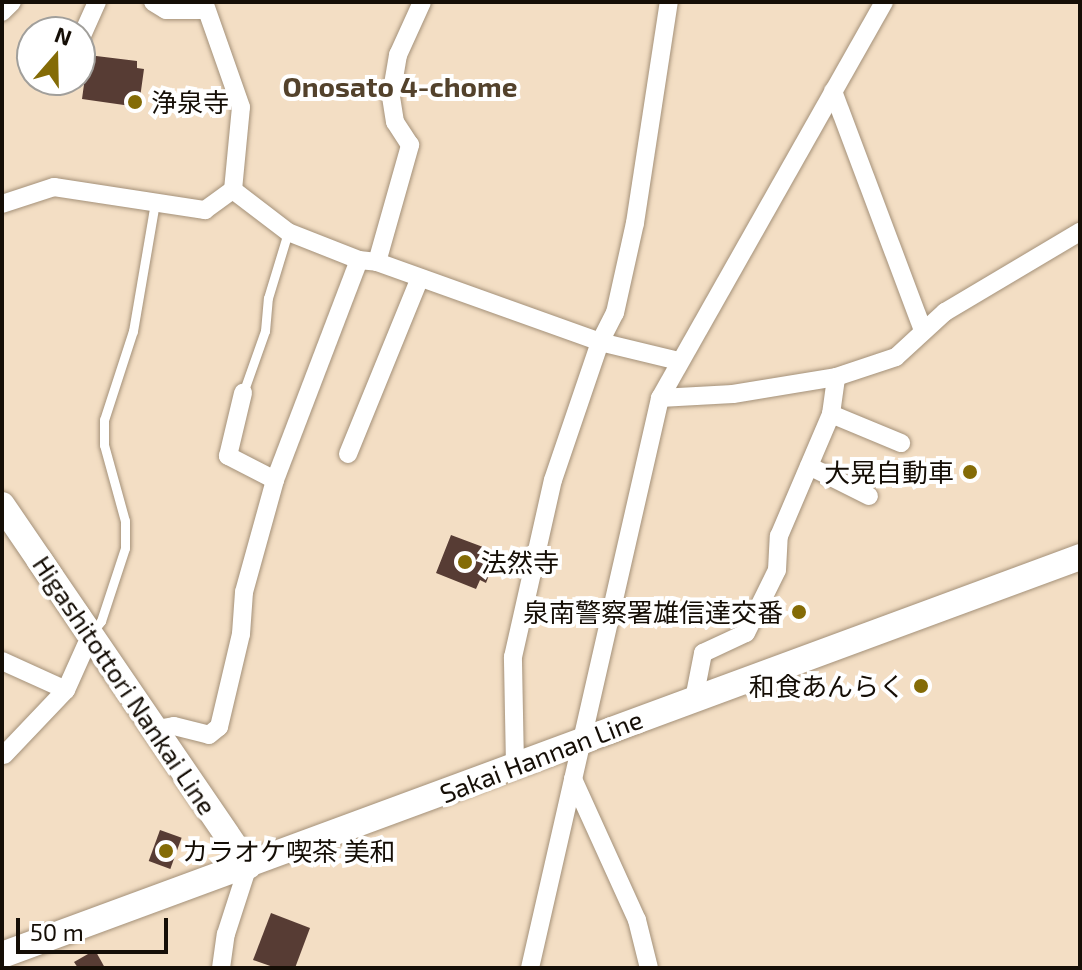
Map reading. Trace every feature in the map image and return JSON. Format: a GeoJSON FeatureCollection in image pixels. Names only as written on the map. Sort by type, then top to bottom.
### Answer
{"type":"FeatureCollection","features":[{"type":"Feature","properties":{"kind":"main road","name":"Higashitottori Nankai Line"},"geometry":{"type":"LineString","coordinates":[[2,505],[248,866]]}},
{"type":"Feature","properties":{"kind":"main road","name":"Sakai Hannan Line"},"geometry":{"type":"LineString","coordinates":[[2,955],[1080,557]]}},
{"type":"Feature","properties":{"kind":"street"},"geometry":{"type":"LineString","coordinates":[[2,12],[12,2]]}},
{"type":"Feature","properties":{"kind":"street"},"geometry":{"type":"LineString","coordinates":[[2,204],[54,187],[205,210],[233,190],[241,107],[205,6],[166,10],[153,2]]}},
{"type":"Feature","properties":{"kind":"street"},"geometry":{"type":"LineString","coordinates":[[157,729],[174,726],[209,735],[219,727],[241,634],[244,592],[275,480],[368,261],[410,145],[395,122],[391,96],[398,55],[422,2]]}},
{"type":"Feature","properties":{"kind":"street"},"geometry":{"type":"LineString","coordinates":[[515,766],[513,657],[553,480],[600,342],[615,313],[635,223],[669,2]]}},
{"type":"Feature","properties":{"kind":"street"},"geometry":{"type":"LineString","coordinates":[[530,968],[660,398],[884,2]]}},
{"type":"Feature","properties":{"kind":"street"},"geometry":{"type":"LineString","coordinates":[[833,91],[923,330]]}},
{"type":"Feature","properties":{"kind":"street"},"geometry":{"type":"LineString","coordinates":[[233,190],[288,232],[600,342],[679,361]]}},
{"type":"Feature","properties":{"kind":"street"},"geometry":{"type":"LineString","coordinates":[[660,398],[733,394],[836,377],[896,357],[945,312],[1080,232]]}},
{"type":"Feature","properties":{"kind":"street"},"geometry":{"type":"LineString","coordinates":[[348,454],[420,278]]}},
{"type":"Feature","properties":{"kind":"street"},"geometry":{"type":"LineString","coordinates":[[694,699],[703,653],[746,633],[777,570],[779,536],[831,414],[836,377]]}},
{"type":"Feature","properties":{"kind":"street"},"geometry":{"type":"LineString","coordinates":[[243,393],[228,456],[275,480]]}},
{"type":"Feature","properties":{"kind":"street"},"geometry":{"type":"LineString","coordinates":[[831,414],[901,443]]}},
{"type":"Feature","properties":{"kind":"street"},"geometry":{"type":"LineString","coordinates":[[809,466],[869,496]]}},
{"type":"Feature","properties":{"kind":"street"},"geometry":{"type":"LineString","coordinates":[[4,755],[66,690],[91,634]]}},
{"type":"Feature","properties":{"kind":"street"},"geometry":{"type":"LineString","coordinates":[[2,661],[66,690]]}},
{"type":"Feature","properties":{"kind":"street"},"geometry":{"type":"LineString","coordinates":[[573,779],[637,920],[649,968]]}},
{"type":"Feature","properties":{"kind":"street"},"geometry":{"type":"LineString","coordinates":[[221,968],[226,934],[248,866]]}},
{"type":"Feature","properties":{"kind":"lane"},"geometry":{"type":"LineString","coordinates":[[91,634],[101,621],[125,548],[125,521],[104,445],[104,420],[133,331],[155,202]]}},
{"type":"Feature","properties":{"kind":"lane"},"geometry":{"type":"LineString","coordinates":[[243,393],[265,331],[268,298],[288,232]]}},
{"type":"Feature","properties":{"kind":"building"},"geometry":{"type":"Polygon","coordinates":[[[96,56],[137,61],[137,68],[144,69],[140,98],[132,98],[131,106],[82,99],[82,96],[96,96],[96,56]]]}},
{"type":"Feature","properties":{"kind":"building"},"geometry":{"type":"Polygon","coordinates":[[[451,535],[491,550],[487,562],[493,565],[486,583],[480,580],[476,589],[436,573],[451,535]]]}},
{"type":"Feature","properties":{"kind":"building"},"geometry":{"type":"Polygon","coordinates":[[[160,830],[182,838],[170,869],[149,861],[160,830]]]}},
{"type":"Feature","properties":{"kind":"building"},"geometry":{"type":"Polygon","coordinates":[[[271,913],[310,928],[295,968],[276,968],[253,960],[271,913]]]}},
{"type":"Feature","properties":{"kind":"building"},"geometry":{"type":"Polygon","coordinates":[[[95,950],[105,968],[78,968],[74,962],[95,950]]]}},
{"type":"Feature","properties":{"kind":"place","name":"浄泉寺"},"geometry":{"type":"Point","coordinates":[135,102]}},
{"type":"Feature","properties":{"kind":"place","name":"大晃自動車"},"geometry":{"type":"Point","coordinates":[970,472]}},
{"type":"Feature","properties":{"kind":"place","name":"法然寺"},"geometry":{"type":"Point","coordinates":[465,562]}},
{"type":"Feature","properties":{"kind":"place","name":"泉南警察署雄信達交番"},"geometry":{"type":"Point","coordinates":[799,612]}},
{"type":"Feature","properties":{"kind":"place","name":"和食あんらく"},"geometry":{"type":"Point","coordinates":[921,686]}},
{"type":"Feature","properties":{"kind":"place","name":"カラオケ喫茶 美和"},"geometry":{"type":"Point","coordinates":[166,851]}},
{"type":"Feature","properties":{"kind":"district","name":"Onosato 4-chome"},"geometry":{"type":"Point","coordinates":[400,86]}}]}
